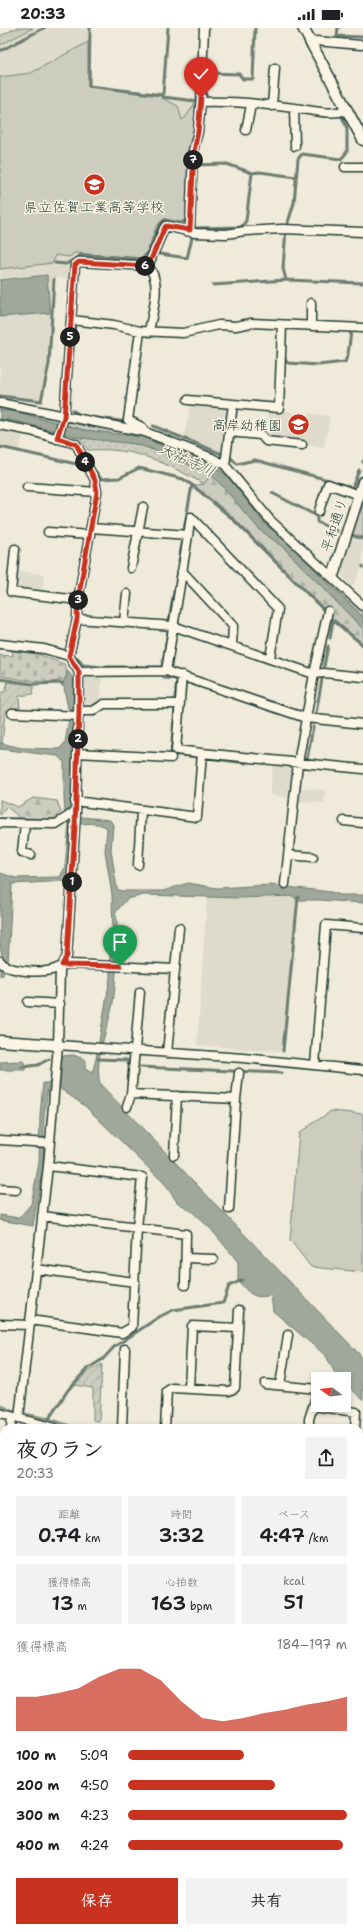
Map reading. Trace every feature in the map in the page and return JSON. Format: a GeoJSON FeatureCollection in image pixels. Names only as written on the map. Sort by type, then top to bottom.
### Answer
{"type":"FeatureCollection","features":[{"type":"Feature","properties":{"kind":"street"},"geometry":{"type":"LineString","coordinates":[[190,230],[193,164],[201,100],[204,28]]}},
{"type":"Feature","properties":{"kind":"street"},"geometry":{"type":"LineString","coordinates":[[303,28],[310,44],[363,140]]}},
{"type":"Feature","properties":{"kind":"street"},"geometry":{"type":"LineString","coordinates":[[310,44],[316,41],[362,44]]}},
{"type":"Feature","properties":{"kind":"street"},"geometry":{"type":"LineString","coordinates":[[272,106],[275,68]]}},
{"type":"Feature","properties":{"kind":"street"},"geometry":{"type":"LineString","coordinates":[[201,100],[338,113],[346,110]]}},
{"type":"Feature","properties":{"kind":"street"},"geometry":{"type":"LineString","coordinates":[[246,130],[251,105]]}},
{"type":"Feature","properties":{"kind":"street"},"geometry":{"type":"LineString","coordinates":[[294,108],[294,146]]}},
{"type":"Feature","properties":{"kind":"street"},"geometry":{"type":"LineString","coordinates":[[345,167],[363,167]]}},
{"type":"Feature","properties":{"kind":"street"},"geometry":{"type":"LineString","coordinates":[[148,266],[166,226],[190,230],[195,233],[226,234],[245,231],[285,229],[363,232]]}},
{"type":"Feature","properties":{"kind":"street"},"geometry":{"type":"LineString","coordinates":[[57,438],[64,417],[75,265],[79,262],[148,266],[153,271],[156,292],[149,332]]}},
{"type":"Feature","properties":{"kind":"street"},"geometry":{"type":"LineString","coordinates":[[311,303],[311,326]]}},
{"type":"Feature","properties":{"kind":"street"},"geometry":{"type":"LineString","coordinates":[[72,320],[114,325],[140,331],[183,333],[219,325],[236,326],[251,323],[363,328]]}},
{"type":"Feature","properties":{"kind":"street"},"geometry":{"type":"LineString","coordinates":[[188,400],[279,408],[282,325]]}},
{"type":"Feature","properties":{"kind":"street"},"geometry":{"type":"LineString","coordinates":[[140,331],[128,420],[142,427],[145,432]]}},
{"type":"Feature","properties":{"kind":"street"},"geometry":{"type":"LineString","coordinates":[[0,403],[18,405],[64,417],[145,432],[212,458],[225,465],[270,520],[363,606]]}},
{"type":"Feature","properties":{"kind":"street"},"geometry":{"type":"LineString","coordinates":[[225,465],[232,404]]}},
{"type":"Feature","properties":{"kind":"street"},"geometry":{"type":"LineString","coordinates":[[0,425],[57,438],[76,444],[95,480],[97,492],[78,600],[77,619],[69,656]]}},
{"type":"Feature","properties":{"kind":"street"},"geometry":{"type":"LineString","coordinates":[[229,432],[261,435],[266,441],[302,445]]}},
{"type":"Feature","properties":{"kind":"street","name":"平和通り"},"geometry":{"type":"LineString","coordinates":[[332,576],[363,482]]}},
{"type":"Feature","properties":{"kind":"street"},"geometry":{"type":"LineString","coordinates":[[318,511],[328,484],[359,495]]}},
{"type":"Feature","properties":{"kind":"street"},"geometry":{"type":"LineString","coordinates":[[27,487],[97,492]]}},
{"type":"Feature","properties":{"kind":"street"},"geometry":{"type":"LineString","coordinates":[[131,568],[143,507]]}},
{"type":"Feature","properties":{"kind":"street"},"geometry":{"type":"LineString","coordinates":[[166,671],[191,517],[278,609],[270,658]]}},
{"type":"Feature","properties":{"kind":"street"},"geometry":{"type":"LineString","coordinates":[[48,532],[138,531],[188,534]]}},
{"type":"Feature","properties":{"kind":"street"},"geometry":{"type":"LineString","coordinates":[[15,549],[11,592],[78,600]]}},
{"type":"Feature","properties":{"kind":"street"},"geometry":{"type":"LineString","coordinates":[[182,571],[233,626],[232,645]]}},
{"type":"Feature","properties":{"kind":"street"},"geometry":{"type":"LineString","coordinates":[[124,622],[127,594]]}},
{"type":"Feature","properties":{"kind":"street"},"geometry":{"type":"LineString","coordinates":[[285,884],[298,762],[314,674],[328,611]]}},
{"type":"Feature","properties":{"kind":"street"},"geometry":{"type":"LineString","coordinates":[[77,619],[173,626],[314,674],[324,673],[363,678]]}},
{"type":"Feature","properties":{"kind":"street"},"geometry":{"type":"LineString","coordinates":[[0,644],[44,649],[69,656],[79,672],[79,714],[75,801],[76,811],[67,956],[62,965],[58,1045],[48,1166],[30,1323],[20,1407],[13,1424]]}},
{"type":"Feature","properties":{"kind":"street"},"geometry":{"type":"LineString","coordinates":[[79,672],[166,671],[182,675],[306,718],[363,724]]}},
{"type":"Feature","properties":{"kind":"street"},"geometry":{"type":"LineString","coordinates":[[182,675],[176,750],[363,769]]}},
{"type":"Feature","properties":{"kind":"street"},"geometry":{"type":"LineString","coordinates":[[12,713],[67,716],[93,711],[104,704],[180,704]]}},
{"type":"Feature","properties":{"kind":"street"},"geometry":{"type":"LineString","coordinates":[[77,753],[171,758]]}},
{"type":"Feature","properties":{"kind":"street"},"geometry":{"type":"LineString","coordinates":[[75,801],[197,817],[202,753]]}},
{"type":"Feature","properties":{"kind":"street"},"geometry":{"type":"LineString","coordinates":[[138,865],[141,810]]}},
{"type":"Feature","properties":{"kind":"street"},"geometry":{"type":"LineString","coordinates":[[0,823],[56,824],[76,811]]}},
{"type":"Feature","properties":{"kind":"street"},"geometry":{"type":"LineString","coordinates":[[344,821],[363,823]]}},
{"type":"Feature","properties":{"kind":"street"},"geometry":{"type":"LineString","coordinates":[[25,824],[22,852],[31,855]]}},
{"type":"Feature","properties":{"kind":"street"},"geometry":{"type":"LineString","coordinates":[[288,855],[314,857]]}},
{"type":"Feature","properties":{"kind":"street"},"geometry":{"type":"LineString","coordinates":[[315,1065],[326,925],[363,928]]}},
{"type":"Feature","properties":{"kind":"street"},"geometry":{"type":"LineString","coordinates":[[167,1053],[179,928]]}},
{"type":"Feature","properties":{"kind":"street"},"geometry":{"type":"LineString","coordinates":[[3,965],[14,970],[52,970],[62,965],[108,965],[175,970]]}},
{"type":"Feature","properties":{"kind":"street"},"geometry":{"type":"LineString","coordinates":[[127,1107],[131,1094],[136,1051],[140,992]]}},
{"type":"Feature","properties":{"kind":"street"},"geometry":{"type":"LineString","coordinates":[[28,1002],[60,1004]]}},
{"type":"Feature","properties":{"kind":"street"},"geometry":{"type":"LineString","coordinates":[[0,1041],[94,1047],[363,1070]]}},
{"type":"Feature","properties":{"kind":"street"},"geometry":{"type":"LineString","coordinates":[[229,1209],[239,1073]]}},
{"type":"Feature","properties":{"kind":"street"},"geometry":{"type":"LineString","coordinates":[[131,1094],[236,1100]]}},
{"type":"Feature","properties":{"kind":"street"},"geometry":{"type":"LineString","coordinates":[[174,1155],[177,1096]]}},
{"type":"Feature","properties":{"kind":"street"},"geometry":{"type":"LineString","coordinates":[[0,1140],[49,1143]]}},
{"type":"Feature","properties":{"kind":"street"},"geometry":{"type":"LineString","coordinates":[[0,1324],[30,1323],[122,1333],[132,1327],[137,1228],[142,1177],[48,1166]]}},
{"type":"Feature","properties":{"kind":"street"},"geometry":{"type":"LineString","coordinates":[[0,1189],[16,1190]]}},
{"type":"Feature","properties":{"kind":"street"},"geometry":{"type":"LineString","coordinates":[[42,1216],[186,1234],[185,1285]]}},
{"type":"Feature","properties":{"kind":"street"},"geometry":{"type":"LineString","coordinates":[[186,1258],[213,1259]]}},
{"type":"Feature","properties":{"kind":"street"},"geometry":{"type":"LineString","coordinates":[[36,1269],[135,1282]]}},
{"type":"Feature","properties":{"kind":"street"},"geometry":{"type":"LineString","coordinates":[[165,1424],[168,1391],[172,1388],[229,1391],[235,1388],[239,1310]]}},
{"type":"Feature","properties":{"kind":"street"},"geometry":{"type":"LineString","coordinates":[[189,1389],[192,1326],[238,1328]]}},
{"type":"Feature","properties":{"kind":"street"},"geometry":{"type":"LineString","coordinates":[[280,1385],[288,1334]]}},
{"type":"Feature","properties":{"kind":"street"},"geometry":{"type":"LineString","coordinates":[[122,1424],[125,1349]]}},
{"type":"Feature","properties":{"kind":"street"},"geometry":{"type":"LineString","coordinates":[[265,1384],[311,1389]]}},
{"type":"Feature","properties":{"kind":"street"},"geometry":{"type":"LineString","coordinates":[[351,1411],[356,1412],[355,1424]]}},
{"type":"Feature","properties":{"kind":"street"},"geometry":{"type":"LineString","coordinates":[[310,1424],[312,1412]]}},
{"type":"Feature","properties":{"kind":"street"},"geometry":{"type":"LineString","coordinates":[[0,1413],[39,1424]]}},
{"type":"Feature","properties":{"kind":"shaded area","name":"県立佐賀工業高等学校"},"geometry":{"type":"Polygon","coordinates":[[[33,28],[91,28],[90,86],[164,93],[164,96],[196,102],[194,131],[189,152],[186,219],[181,222],[164,219],[157,224],[147,254],[142,258],[81,254],[71,260],[70,279],[55,278],[50,363],[42,403],[0,397],[0,45],[33,28]]]}},
{"type":"Feature","properties":{"kind":"shaded area"},"geometry":{"type":"Polygon","coordinates":[[[192,399],[229,406],[223,452],[218,454],[183,440],[192,399]]]}},
{"type":"Feature","properties":{"kind":"shaded area","name":"高岸幼稚園"},"geometry":{"type":"Polygon","coordinates":[[[268,409],[330,416],[324,448],[306,445],[306,442],[267,437],[268,409]]]}},
{"type":"Feature","properties":{"kind":"shaded area"},"geometry":{"type":"Polygon","coordinates":[[[0,428],[23,434],[19,450],[0,446],[0,428]]]}},
{"type":"Feature","properties":{"kind":"shaded area"},"geometry":{"type":"Polygon","coordinates":[[[351,534],[363,537],[362,567],[352,587],[342,576],[341,571],[351,534]]]}},
{"type":"Feature","properties":{"kind":"shaded area"},"geometry":{"type":"Polygon","coordinates":[[[16,571],[44,574],[42,593],[14,590],[16,571]]]}},
{"type":"Feature","properties":{"kind":"shaded area"},"geometry":{"type":"Polygon","coordinates":[[[82,676],[101,676],[101,703],[92,709],[81,709],[82,676]]]}},
{"type":"Feature","properties":{"kind":"shaded area"},"geometry":{"type":"Polygon","coordinates":[[[273,762],[294,767],[291,798],[270,795],[273,762]]]}},
{"type":"Feature","properties":{"kind":"shaded area"},"geometry":{"type":"Polygon","coordinates":[[[298,788],[325,790],[324,803],[297,801],[298,788]]]}},
{"type":"Feature","properties":{"kind":"shaded area"},"geometry":{"type":"Polygon","coordinates":[[[293,896],[298,900],[284,1052],[197,1045],[207,897],[293,896]]]}},
{"type":"Feature","properties":{"kind":"green space"},"geometry":{"type":"Polygon","coordinates":[[[16,28],[33,28],[0,45],[0,36],[16,28]]]}},
{"type":"Feature","properties":{"kind":"green space","name":"県立佐賀工業高等学校"},"geometry":{"type":"Polygon","coordinates":[[[88,42],[88,87],[161,96],[162,98],[178,106],[182,120],[196,102],[194,131],[189,152],[186,219],[181,222],[164,219],[156,227],[149,249],[142,258],[75,253],[69,257],[55,255],[53,263],[0,269],[0,77],[31,73],[88,42]]]}},
{"type":"Feature","properties":{"kind":"green space"},"geometry":{"type":"Polygon","coordinates":[[[0,407],[16,409],[82,425],[146,435],[213,463],[228,473],[363,612],[363,617],[287,542],[264,523],[232,481],[221,471],[142,437],[84,430],[17,412],[0,410],[0,407]]]}},
{"type":"Feature","properties":{"kind":"green space"},"geometry":{"type":"Polygon","coordinates":[[[0,419],[15,421],[51,431],[136,444],[166,454],[211,475],[204,484],[149,458],[121,451],[88,450],[83,442],[0,422],[0,419]]]}},
{"type":"Feature","properties":{"kind":"green space"},"geometry":{"type":"Polygon","coordinates":[[[211,475],[259,529],[284,548],[363,629],[363,646],[333,621],[231,519],[192,486],[204,484],[211,475]]]}},
{"type":"Feature","properties":{"kind":"green space"},"geometry":{"type":"Polygon","coordinates":[[[363,502],[363,537],[351,534],[363,502]]]}},
{"type":"Feature","properties":{"kind":"green space"},"geometry":{"type":"Polygon","coordinates":[[[12,651],[38,654],[64,664],[67,671],[66,678],[60,681],[44,682],[0,676],[0,655],[13,656],[12,651]]]}},
{"type":"Feature","properties":{"kind":"green space"},"geometry":{"type":"Polygon","coordinates":[[[8,682],[34,685],[33,694],[19,696],[20,711],[5,711],[2,744],[0,743],[0,693],[5,691],[8,682]]]}},
{"type":"Feature","properties":{"kind":"green space"},"geometry":{"type":"Polygon","coordinates":[[[33,798],[57,801],[61,812],[53,819],[20,818],[7,807],[0,815],[0,800],[18,807],[33,798]]]}},
{"type":"Feature","properties":{"kind":"green space"},"geometry":{"type":"Polygon","coordinates":[[[331,1111],[363,1114],[363,1272],[311,1267],[290,1240],[299,1133],[331,1111]]]}},
{"type":"Feature","properties":{"kind":"green space"},"geometry":{"type":"Polygon","coordinates":[[[102,1364],[99,1421],[93,1420],[93,1388],[75,1385],[87,1372],[102,1364]]]}},
{"type":"Feature","properties":{"kind":"water"},"geometry":{"type":"Polygon","coordinates":[[[47,275],[50,313],[0,317],[0,280],[47,275]]]}},
{"type":"Feature","properties":{"kind":"water","name":"天祐寺川"},"geometry":{"type":"Polygon","coordinates":[[[0,410],[17,412],[84,430],[142,437],[221,471],[232,481],[264,523],[287,542],[363,617],[363,629],[284,548],[259,529],[211,475],[166,454],[136,444],[81,438],[15,421],[0,419],[0,410]]]}},
{"type":"Feature","properties":{"kind":"water"},"geometry":{"type":"Polygon","coordinates":[[[67,671],[73,679],[75,690],[74,702],[71,711],[68,709],[64,687],[61,685],[66,678],[67,671]]]}},
{"type":"Feature","properties":{"kind":"water"},"geometry":{"type":"Polygon","coordinates":[[[69,719],[74,720],[70,811],[71,813],[82,817],[110,820],[113,825],[111,850],[117,889],[122,891],[163,891],[188,883],[217,888],[270,885],[331,892],[340,895],[363,895],[363,903],[297,900],[293,896],[239,898],[144,895],[127,899],[115,913],[117,920],[117,941],[114,993],[111,1013],[100,1053],[99,1074],[100,1084],[363,1358],[363,1400],[351,1389],[351,1372],[334,1372],[326,1356],[273,1311],[271,1295],[260,1297],[249,1292],[238,1281],[238,1262],[210,1228],[190,1210],[177,1202],[164,1183],[85,1106],[59,1088],[48,1088],[44,1116],[43,1166],[33,1226],[0,1220],[0,1215],[19,1218],[31,1204],[39,1163],[40,1115],[43,1083],[58,1083],[61,1056],[74,1055],[85,1060],[85,1069],[92,1073],[96,1059],[110,978],[110,949],[113,940],[112,895],[105,851],[107,828],[99,824],[73,825],[68,881],[12,884],[8,963],[3,975],[0,976],[0,970],[4,962],[0,947],[0,873],[16,878],[60,877],[65,867],[69,824],[65,814],[64,762],[58,756],[0,749],[0,743],[22,748],[59,749],[65,743],[69,719]]]}},
{"type":"Feature","properties":{"kind":"water"},"geometry":{"type":"Polygon","coordinates":[[[23,1061],[26,1066],[25,1070],[0,1070],[0,1062],[23,1061]]]}},
{"type":"Feature","properties":{"kind":"water"},"geometry":{"type":"Polygon","coordinates":[[[0,1404],[14,1411],[49,1418],[67,1424],[59,1424],[0,1408],[0,1404]]]}},
{"type":"Feature","properties":{"kind":"waterway"},"geometry":{"type":"LineString","coordinates":[[0,51],[44,28]]}},
{"type":"Feature","properties":{"kind":"waterway"},"geometry":{"type":"LineString","coordinates":[[90,28],[89,86],[163,95],[163,97],[196,101]]}},
{"type":"Feature","properties":{"kind":"waterway"},"geometry":{"type":"LineString","coordinates":[[163,95],[168,28]]}},
{"type":"Feature","properties":{"kind":"waterway"},"geometry":{"type":"LineString","coordinates":[[196,117],[196,101],[206,97],[207,73],[239,74],[243,79],[253,79],[255,28]]}},
{"type":"Feature","properties":{"kind":"waterway"},"geometry":{"type":"LineString","coordinates":[[338,28],[337,36],[363,37]]}},
{"type":"Feature","properties":{"kind":"waterway"},"geometry":{"type":"LineString","coordinates":[[344,116],[342,117],[347,128],[347,152],[341,159],[302,154],[298,159],[294,203],[286,229],[283,268],[286,280],[363,283]]}},
{"type":"Feature","properties":{"kind":"waterway"},"geometry":{"type":"LineString","coordinates":[[193,165],[227,164],[252,173],[260,172],[296,177]]}},
{"type":"Feature","properties":{"kind":"waterway"},"geometry":{"type":"LineString","coordinates":[[196,228],[241,227],[246,221],[252,173]]}},
{"type":"Feature","properties":{"kind":"waterway"},"geometry":{"type":"LineString","coordinates":[[55,263],[66,264],[81,255],[142,259],[149,250],[155,233],[165,220],[182,224],[187,218]]}},
{"type":"Feature","properties":{"kind":"waterway"},"geometry":{"type":"LineString","coordinates":[[160,254],[187,258],[192,238]]}},
{"type":"Feature","properties":{"kind":"waterway"},"geometry":{"type":"LineString","coordinates":[[0,396],[41,401],[49,364],[54,279]]}},
{"type":"Feature","properties":{"kind":"waterway"},"geometry":{"type":"LineString","coordinates":[[213,285],[286,280]]}},
{"type":"Feature","properties":{"kind":"waterway"},"geometry":{"type":"LineString","coordinates":[[285,357],[285,360],[288,363],[318,365],[345,362],[348,354],[351,332]]}},
{"type":"Feature","properties":{"kind":"waterway"},"geometry":{"type":"LineString","coordinates":[[72,410],[82,416]]}},
{"type":"Feature","properties":{"kind":"waterway"},"geometry":{"type":"LineString","coordinates":[[90,417],[128,422]]}},
{"type":"Feature","properties":{"kind":"waterway"},"geometry":{"type":"LineString","coordinates":[[153,426],[222,454]]}},
{"type":"Feature","properties":{"kind":"waterway"},"geometry":{"type":"LineString","coordinates":[[0,447],[81,465]]}},
{"type":"Feature","properties":{"kind":"waterway"},"geometry":{"type":"LineString","coordinates":[[231,458],[237,464],[255,460],[332,481]]}},
{"type":"Feature","properties":{"kind":"waterway"},"geometry":{"type":"LineString","coordinates":[[95,471],[101,479],[119,478],[139,468],[183,479],[231,517],[323,609]]}},
{"type":"Feature","properties":{"kind":"waterway"},"geometry":{"type":"LineString","coordinates":[[337,483],[352,488],[359,470]]}},
{"type":"Feature","properties":{"kind":"waterway"},"geometry":{"type":"LineString","coordinates":[[184,530],[192,485]]}},
{"type":"Feature","properties":{"kind":"waterway"},"geometry":{"type":"LineString","coordinates":[[272,493],[317,516],[317,522],[337,531]]}},
{"type":"Feature","properties":{"kind":"waterway"},"geometry":{"type":"LineString","coordinates":[[351,535],[363,539]]}},
{"type":"Feature","properties":{"kind":"waterway"},"geometry":{"type":"LineString","coordinates":[[179,561],[183,539]]}},
{"type":"Feature","properties":{"kind":"waterway"},"geometry":{"type":"LineString","coordinates":[[176,582],[178,571]]}},
{"type":"Feature","properties":{"kind":"waterway"},"geometry":{"type":"LineString","coordinates":[[169,621],[174,591]]}},
{"type":"Feature","properties":{"kind":"waterway"},"geometry":{"type":"LineString","coordinates":[[330,638],[333,620],[363,645]]}},
{"type":"Feature","properties":{"kind":"waterway"},"geometry":{"type":"LineString","coordinates":[[77,658],[83,665],[102,667],[162,667],[168,631]]}},
{"type":"Feature","properties":{"kind":"waterway"},"geometry":{"type":"LineString","coordinates":[[324,666],[328,646]]}},
{"type":"Feature","properties":{"kind":"waterway"},"geometry":{"type":"LineString","coordinates":[[164,678],[177,679],[175,699]]}},
{"type":"Feature","properties":{"kind":"waterway"},"geometry":{"type":"LineString","coordinates":[[0,679],[33,684],[63,683]]}},
{"type":"Feature","properties":{"kind":"waterway"},"geometry":{"type":"LineString","coordinates":[[316,713],[322,679]]}},
{"type":"Feature","properties":{"kind":"waterway"},"geometry":{"type":"LineString","coordinates":[[175,708],[171,754],[198,757]]}},
{"type":"Feature","properties":{"kind":"waterway"},"geometry":{"type":"LineString","coordinates":[[307,759],[313,727]]}},
{"type":"Feature","properties":{"kind":"waterway"},"geometry":{"type":"LineString","coordinates":[[207,758],[246,763]]}},
{"type":"Feature","properties":{"kind":"waterway"},"geometry":{"type":"LineString","coordinates":[[0,819],[20,819]]}},
{"type":"Feature","properties":{"kind":"waterway"},"geometry":{"type":"LineString","coordinates":[[283,1051],[298,897]]}},
{"type":"Feature","properties":{"kind":"waterway"},"geometry":{"type":"LineString","coordinates":[[22,1067],[38,1065],[49,1059]]}},
{"type":"Feature","properties":{"kind":"waterway"},"geometry":{"type":"LineString","coordinates":[[98,1059],[127,1060],[129,1066]]}},
{"type":"Feature","properties":{"kind":"waterway"},"geometry":{"type":"LineString","coordinates":[[140,1067],[281,1073]]}},
{"type":"Feature","properties":{"kind":"waterway"},"geometry":{"type":"LineString","coordinates":[[48,1420],[68,1390],[87,1369],[103,1359],[114,1347],[159,1317],[173,1310],[223,1303],[229,1286],[242,1280]]}},
{"type":"Feature","properties":{"kind":"place","name":"県立佐賀工業高等学校"},"geometry":{"type":"Point","coordinates":[94,185]}},
{"type":"Feature","properties":{"kind":"place","name":"高岸幼稚園"},"geometry":{"type":"Point","coordinates":[298,425]}},
{"type":"Feature","properties":{"kind":"route"},"geometry":{"type":"LineString","coordinates":[[120,966],[62,965],[67,956],[76,811],[75,801],[79,711],[79,672],[69,656],[77,619],[78,600],[97,501],[97,492],[95,480],[76,444],[57,438],[64,417],[75,265],[79,262],[148,266],[151,263],[166,226],[190,230],[194,151],[198,132],[201,98]]}}]}
